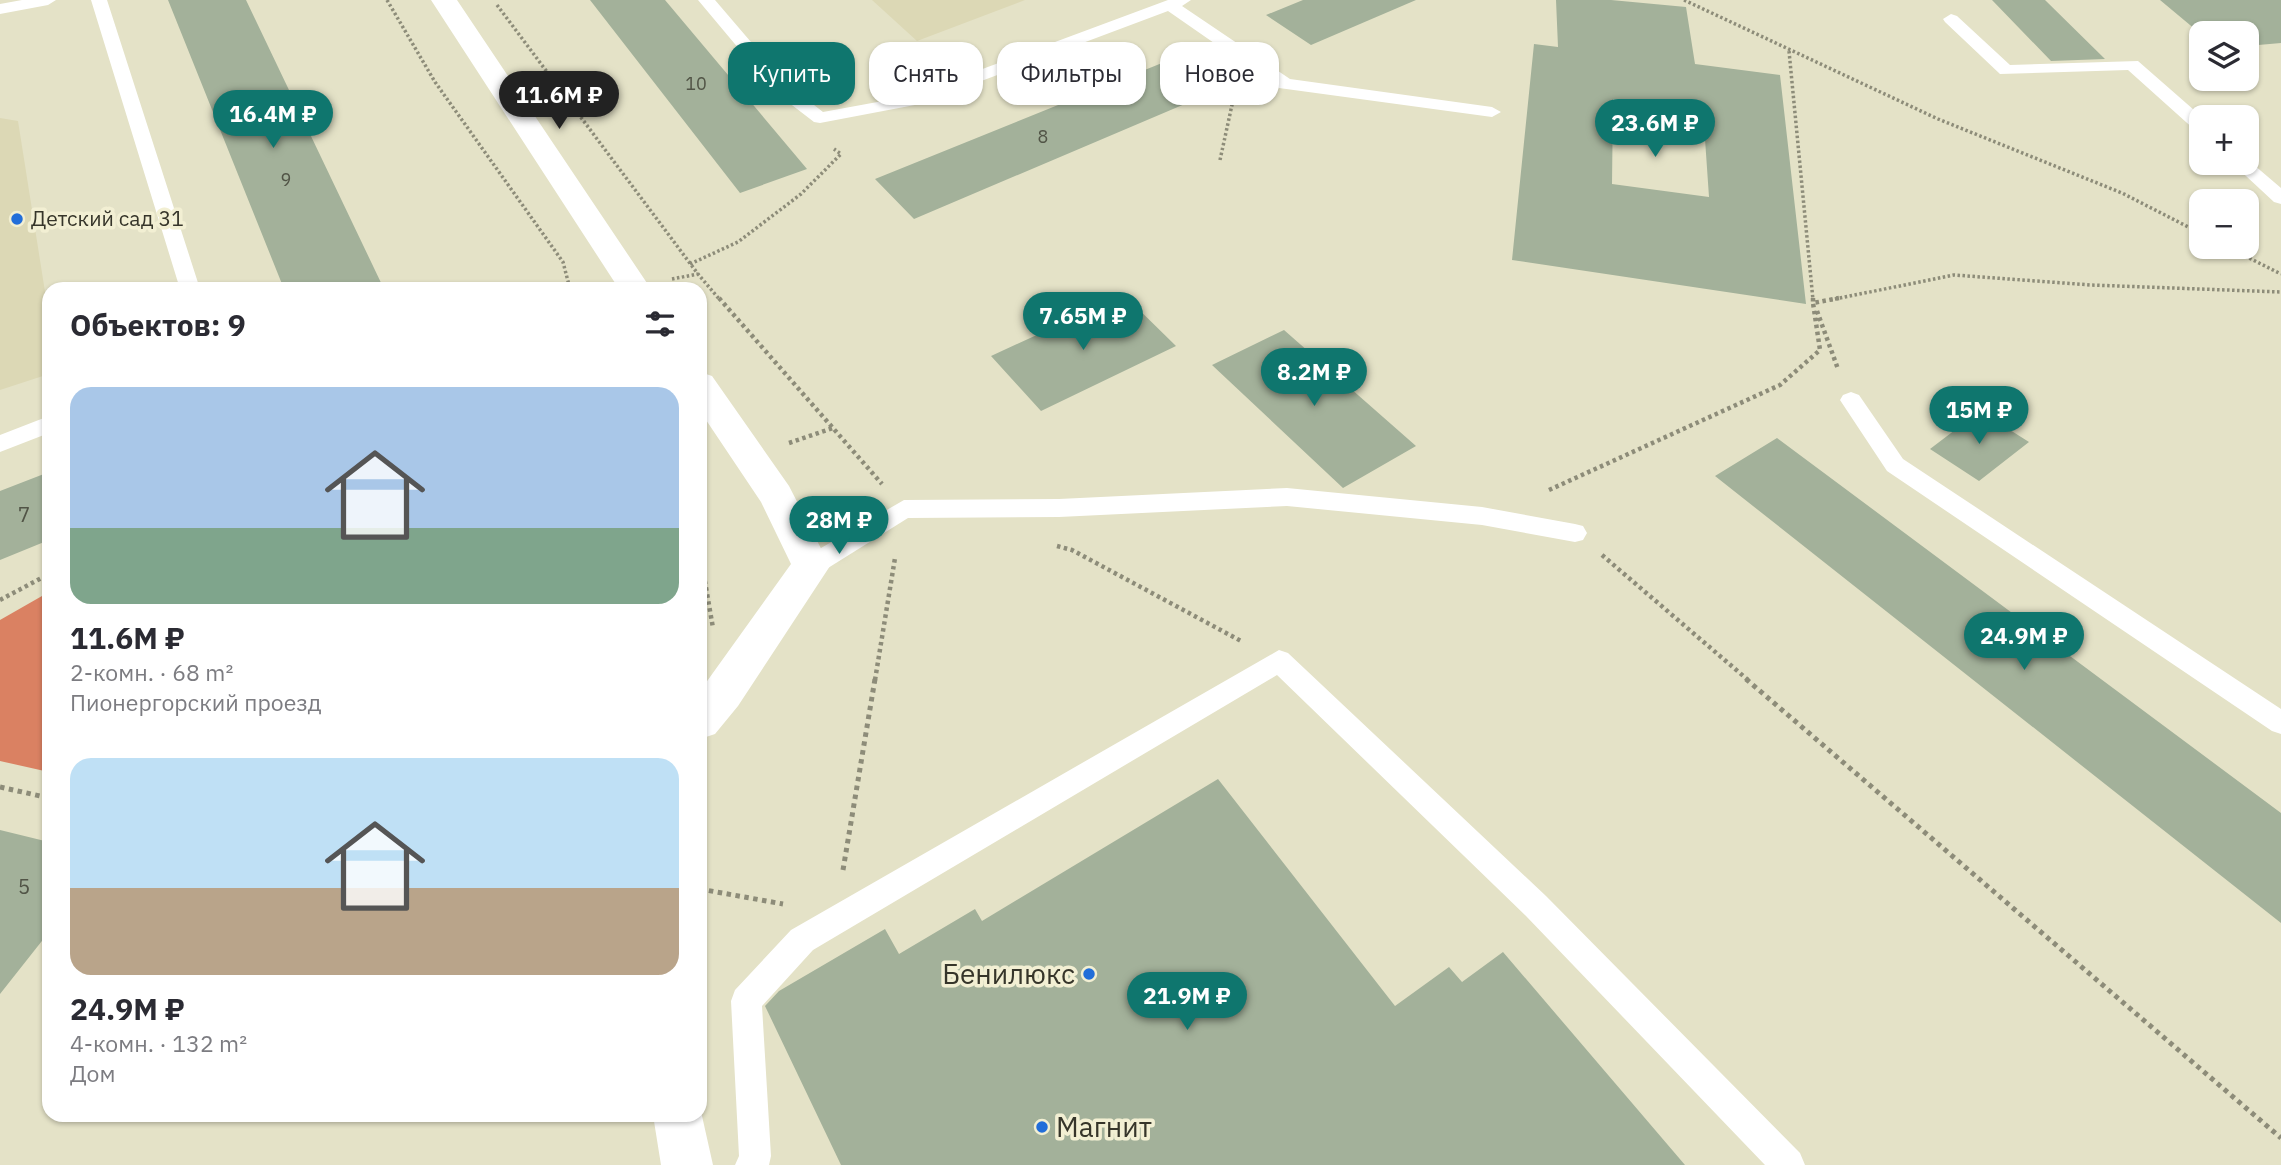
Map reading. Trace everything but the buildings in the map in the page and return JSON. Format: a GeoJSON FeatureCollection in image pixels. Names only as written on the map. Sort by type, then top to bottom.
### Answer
{"type":"FeatureCollection","features":[{"type":"Feature","properties":{"kind":"street"},"geometry":{"type":"LineString","coordinates":[[444,0],[630,282]]}},
{"type":"Feature","properties":{"kind":"street"},"geometry":{"type":"LineString","coordinates":[[707,394],[776,496],[811,566],[723,694],[707,712]]}},
{"type":"Feature","properties":{"kind":"street"},"geometry":{"type":"LineString","coordinates":[[679,1122],[687,1165]]}},
{"type":"Feature","properties":{"kind":"lane"},"geometry":{"type":"LineString","coordinates":[[0,9],[48,0]]}},
{"type":"Feature","properties":{"kind":"lane"},"geometry":{"type":"LineString","coordinates":[[99,0],[188,282]]}},
{"type":"Feature","properties":{"kind":"lane"},"geometry":{"type":"LineString","coordinates":[[706,0],[781,88],[820,118],[914,100],[1177,3],[1285,84],[1492,112]]}},
{"type":"Feature","properties":{"kind":"lane"},"geometry":{"type":"LineString","coordinates":[[1951,19],[2006,70],[2132,65],[2189,115]]}},
{"type":"Feature","properties":{"kind":"lane"},"geometry":{"type":"LineString","coordinates":[[2255,175],[2281,198]]}},
{"type":"Feature","properties":{"kind":"lane"},"geometry":{"type":"LineString","coordinates":[[1850,400],[1895,465],[2281,723]]}},
{"type":"Feature","properties":{"kind":"lane"},"geometry":{"type":"LineString","coordinates":[[0,444],[42,427]]}},
{"type":"Feature","properties":{"kind":"lane"},"geometry":{"type":"LineString","coordinates":[[811,566],[904,509],[1059,508],[1287,498],[1482,516],[1575,533]]}},
{"type":"Feature","properties":{"kind":"lane"},"geometry":{"type":"LineString","coordinates":[[752,1165],[755,1156],[746,1001],[803,940],[1279,661],[1536,906],[1788,1165]]}},
{"type":"Feature","properties":{"kind":"path"},"geometry":{"type":"LineString","coordinates":[[387,0],[435,82],[563,262],[568,282]]}},
{"type":"Feature","properties":{"kind":"path"},"geometry":{"type":"LineString","coordinates":[[493,0],[706,282]]}},
{"type":"Feature","properties":{"kind":"path"},"geometry":{"type":"LineString","coordinates":[[1684,0],[1938,119],[2122,193],[2189,227]]}},
{"type":"Feature","properties":{"kind":"path"},"geometry":{"type":"LineString","coordinates":[[1551,490],[1780,385],[1820,350],[1813,303],[1789,50]]}},
{"type":"Feature","properties":{"kind":"path"},"geometry":{"type":"LineString","coordinates":[[690,264],[738,242],[801,194],[841,154]]}},
{"type":"Feature","properties":{"kind":"path"},"geometry":{"type":"LineString","coordinates":[[2251,259],[2281,274]]}},
{"type":"Feature","properties":{"kind":"path"},"geometry":{"type":"LineString","coordinates":[[1813,303],[1954,275],[2091,285],[2281,292]]}},
{"type":"Feature","properties":{"kind":"path"},"geometry":{"type":"LineString","coordinates":[[707,283],[904,509],[839,890],[846,915],[707,890]]}},
{"type":"Feature","properties":{"kind":"path"},"geometry":{"type":"LineString","coordinates":[[1813,303],[1850,400]]}},
{"type":"Feature","properties":{"kind":"path"},"geometry":{"type":"LineString","coordinates":[[1575,533],[2281,1138]]}},
{"type":"Feature","properties":{"kind":"path"},"geometry":{"type":"LineString","coordinates":[[1046,543],[1072,550],[1279,661]]}},
{"type":"Feature","properties":{"kind":"path"},"geometry":{"type":"LineString","coordinates":[[0,600],[42,578]]}},
{"type":"Feature","properties":{"kind":"path"},"geometry":{"type":"LineString","coordinates":[[0,787],[42,796]]}},
{"type":"Feature","properties":{"kind":"shaded area"},"geometry":{"type":"Polygon","coordinates":[[[872,0],[1025,0],[917,41],[872,0]]]}},
{"type":"Feature","properties":{"kind":"shaded area","name":"Детский сад 31"},"geometry":{"type":"Polygon","coordinates":[[[0,118],[18,121],[43,282],[42,376],[0,390],[0,118]]]}},
{"type":"Feature","properties":{"kind":"shaded area"},"geometry":{"type":"Polygon","coordinates":[[[42,596],[42,770],[0,761],[0,620],[42,596]]]}},
{"type":"Feature","properties":{"kind":"place","name":"Детский сад 31"},"geometry":{"type":"Point","coordinates":[17,219]}},
{"type":"Feature","properties":{"kind":"place","name":"Бенилюкс"},"geometry":{"type":"Point","coordinates":[1089,974]}},
{"type":"Feature","properties":{"kind":"place","name":"Магнит"},"geometry":{"type":"Point","coordinates":[1042,1127]}}]}
